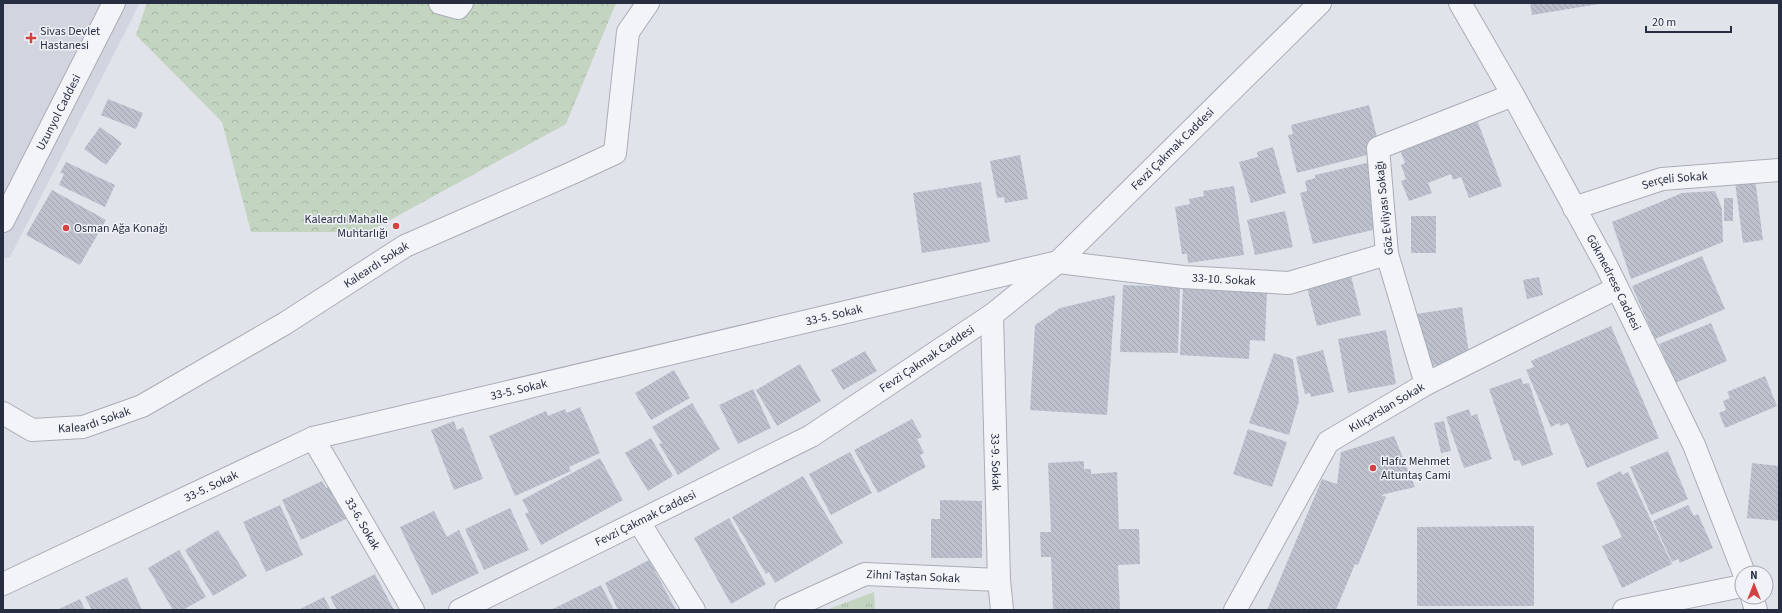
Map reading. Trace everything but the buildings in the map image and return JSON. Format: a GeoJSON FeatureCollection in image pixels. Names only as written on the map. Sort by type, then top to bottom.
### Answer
{"type":"FeatureCollection","features":[{"type":"Feature","properties":{"kind":"street","name":"Uzunyol Caddesi"},"geometry":{"type":"LineString","coordinates":[[3,221],[114,3]]}},
{"type":"Feature","properties":{"kind":"street"},"geometry":{"type":"LineString","coordinates":[[440,3],[458,8],[462,3]]}},
{"type":"Feature","properties":{"kind":"street","name":"Kaleardı Sokak"},"geometry":{"type":"LineString","coordinates":[[3,413],[32,430],[83,427],[142,406],[284,324],[404,246],[615,153],[628,32],[648,3]]}},
{"type":"Feature","properties":{"kind":"street","name":"Fevzi Çakmak Caddesi"},"geometry":{"type":"LineString","coordinates":[[460,610],[811,436],[992,314],[1058,262],[1320,3]]}},
{"type":"Feature","properties":{"kind":"street","name":"Gökmedrese Caddesi"},"geometry":{"type":"LineString","coordinates":[[1460,3],[1513,95],[1617,288],[1694,445],[1741,565]]}},
{"type":"Feature","properties":{"kind":"street","name":"Göz Evliyası Sokağı"},"geometry":{"type":"LineString","coordinates":[[1426,384],[1387,254],[1378,148],[1513,95]]}},
{"type":"Feature","properties":{"kind":"street","name":"Serçeli Sokak"},"geometry":{"type":"LineString","coordinates":[[1574,208],[1662,179],[1779,170]]}},
{"type":"Feature","properties":{"kind":"street","name":"33-10. Sokak"},"geometry":{"type":"LineString","coordinates":[[1058,262],[1183,276],[1289,283],[1387,254]]}},
{"type":"Feature","properties":{"kind":"street","name":"33-5. Sokak"},"geometry":{"type":"LineString","coordinates":[[3,584],[313,438],[1058,262]]}},
{"type":"Feature","properties":{"kind":"street","name":"Kılıçarslan Sokak"},"geometry":{"type":"LineString","coordinates":[[1235,610],[1328,442],[1426,384],[1617,288]]}},
{"type":"Feature","properties":{"kind":"street","name":"33-9. Sokak"},"geometry":{"type":"LineString","coordinates":[[992,314],[999,580],[1002,610]]}},
{"type":"Feature","properties":{"kind":"street","name":"33-6. Sokak"},"geometry":{"type":"LineString","coordinates":[[313,438],[413,610]]}},
{"type":"Feature","properties":{"kind":"street"},"geometry":{"type":"LineString","coordinates":[[639,522],[694,610]]}},
{"type":"Feature","properties":{"kind":"street","name":"Zihni Taştan Sokak"},"geometry":{"type":"LineString","coordinates":[[786,610],[865,574],[999,580]]}},
{"type":"Feature","properties":{"kind":"street"},"geometry":{"type":"LineString","coordinates":[[1624,610],[1734,588]]}},
{"type":"Feature","properties":{"kind":"shaded area"},"geometry":{"type":"Polygon","coordinates":[[[3,3],[140,3],[10,257],[3,259],[3,3]]]}},
{"type":"Feature","properties":{"kind":"green space"},"geometry":{"type":"Polygon","coordinates":[[[147,3],[616,3],[566,124],[368,232],[251,232],[222,122],[136,35],[147,3]]]}},
{"type":"Feature","properties":{"kind":"green space"},"geometry":{"type":"Polygon","coordinates":[[[874,592],[875,610],[826,610],[874,592]]]}},
{"type":"Feature","properties":{"kind":"place","name":"Sivas Devlet Hastanesi"},"geometry":{"type":"Point","coordinates":[31,38]}},
{"type":"Feature","properties":{"kind":"place","name":"Kaleardı Mahalle Muhtarlığı"},"geometry":{"type":"Point","coordinates":[396,226]}},
{"type":"Feature","properties":{"kind":"place","name":"Osman Ağa Konağı"},"geometry":{"type":"Point","coordinates":[66,228]}},
{"type":"Feature","properties":{"kind":"place","name":"Hafız Mehmet Altuntaş Cami"},"geometry":{"type":"Point","coordinates":[1373,468]}}]}
